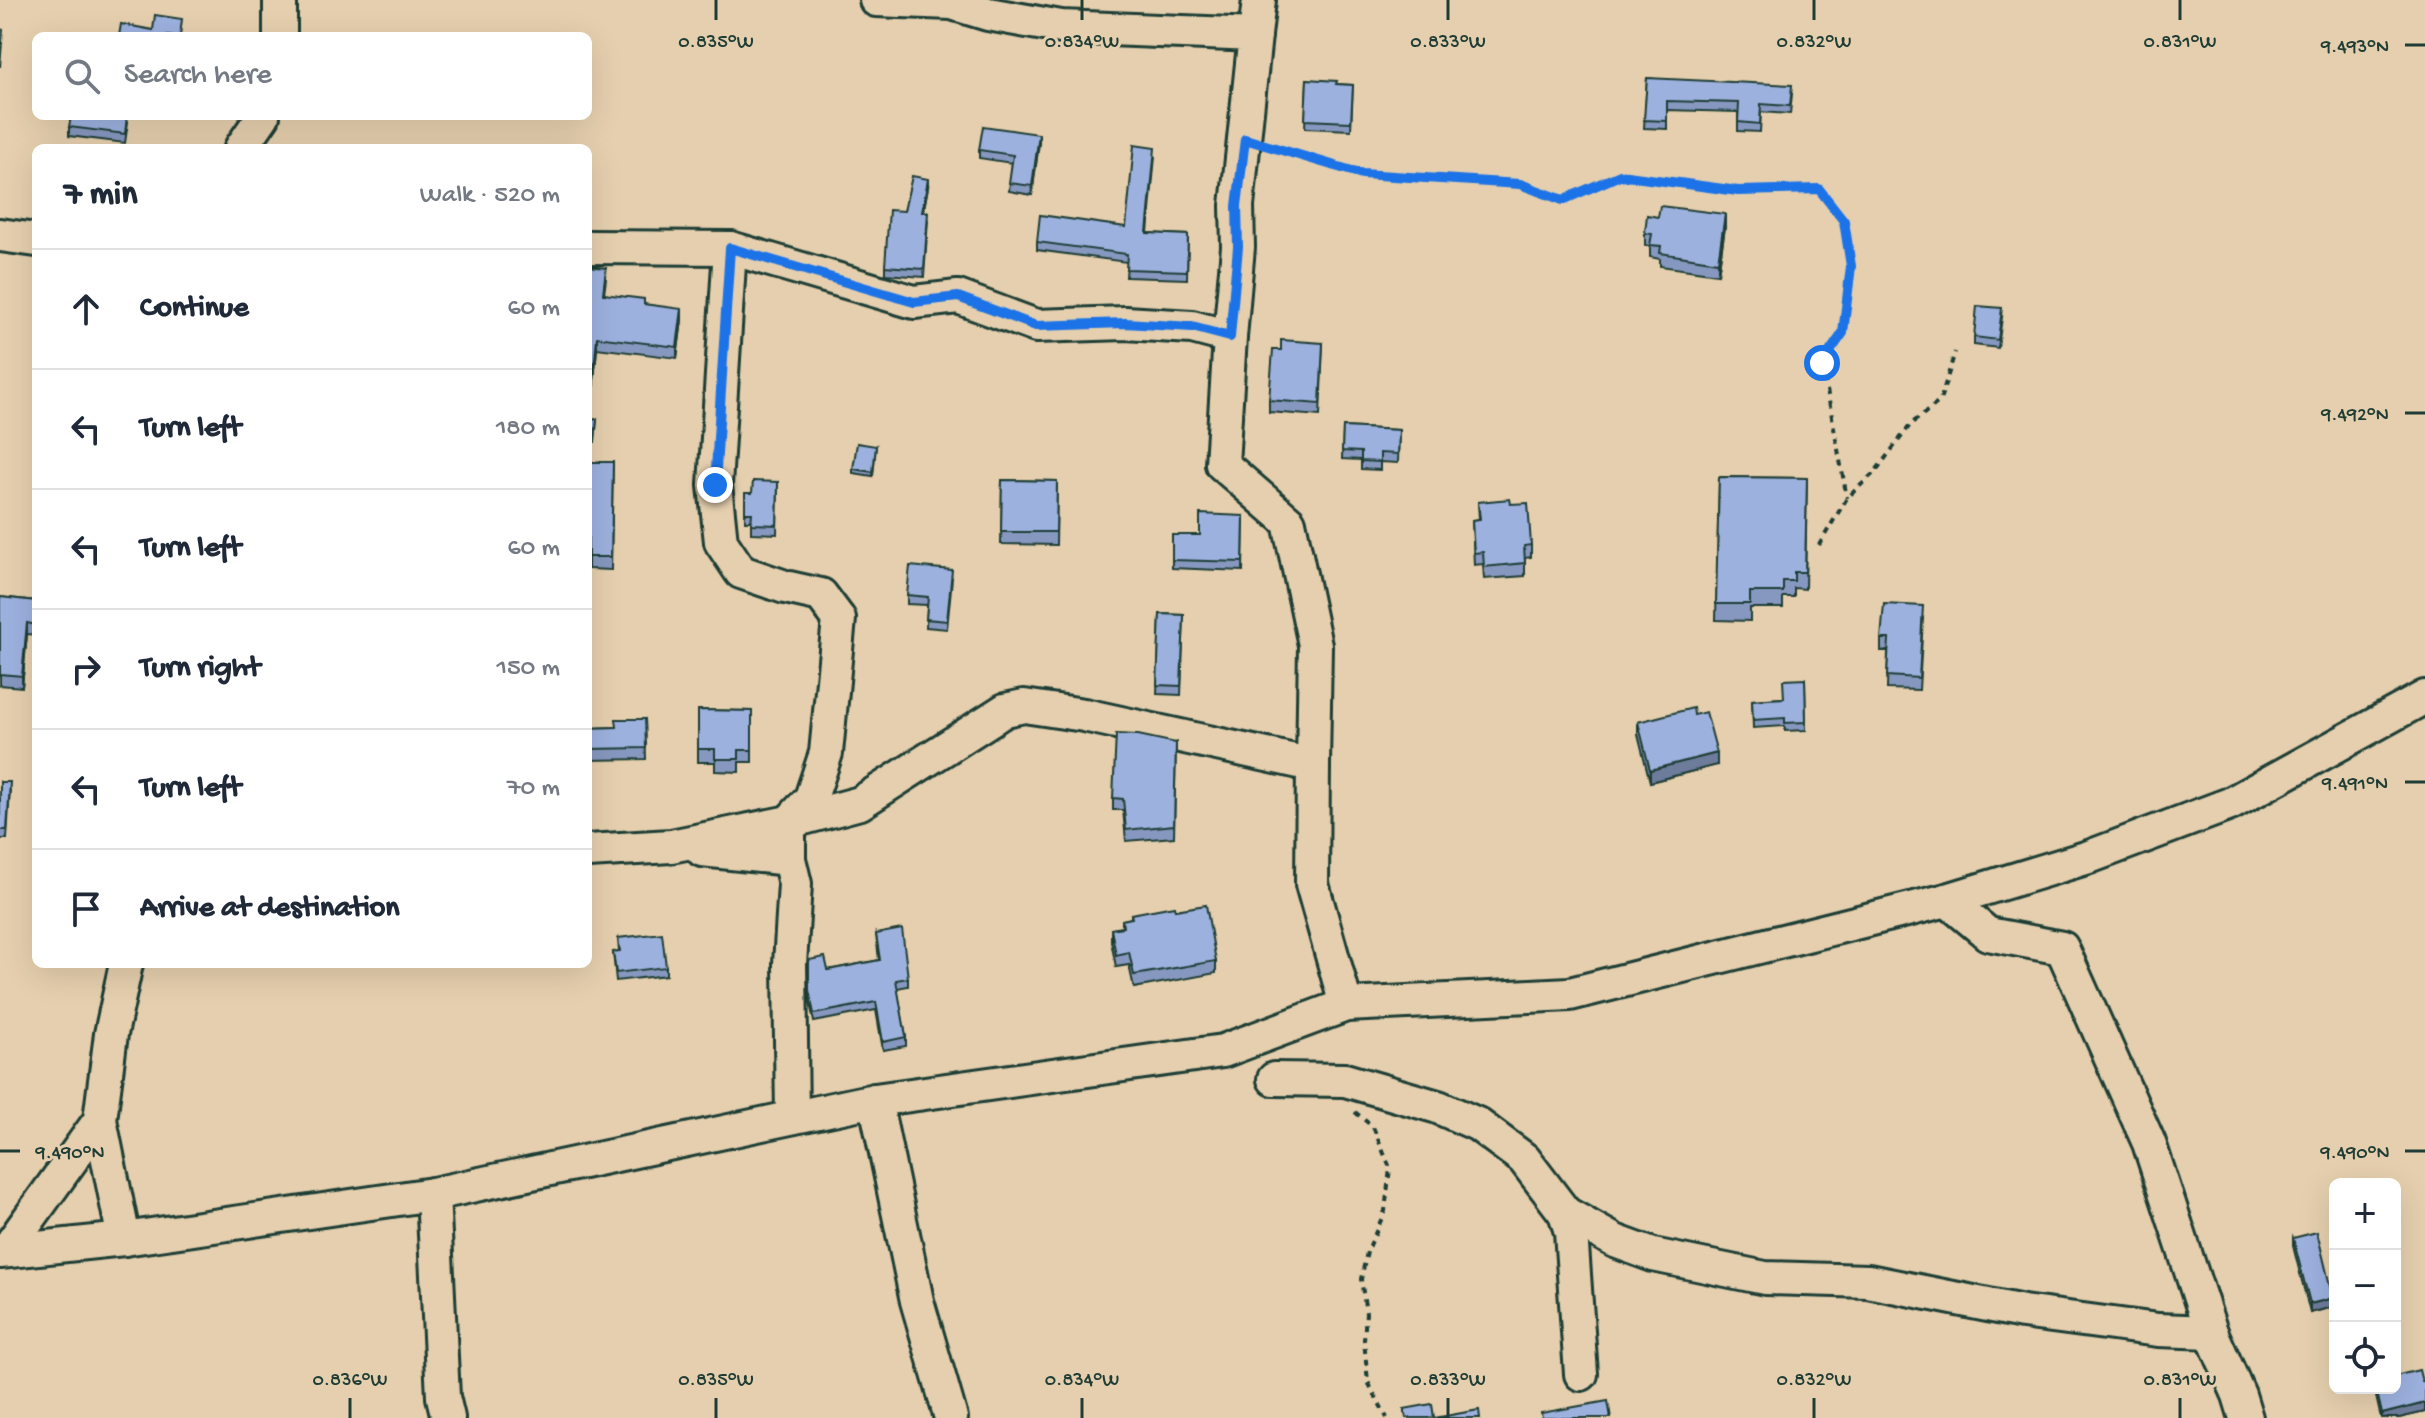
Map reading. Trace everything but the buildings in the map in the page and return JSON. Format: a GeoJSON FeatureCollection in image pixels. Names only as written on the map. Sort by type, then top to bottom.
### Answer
{"type":"FeatureCollection","features":[{"type":"Feature","properties":{"kind":"street"},"geometry":{"type":"LineString","coordinates":[[280,0],[280,32]]}},
{"type":"Feature","properties":{"kind":"street"},"geometry":{"type":"LineString","coordinates":[[876,0],[952,3],[988,14],[1061,27],[1255,35]]}},
{"type":"Feature","properties":{"kind":"street"},"geometry":{"type":"LineString","coordinates":[[1259,0],[1237,206],[1238,247],[1222,464],[1289,522],[1315,645],[1312,884],[1346,1005]]}},
{"type":"Feature","properties":{"kind":"street"},"geometry":{"type":"LineString","coordinates":[[244,144],[260,120]]}},
{"type":"Feature","properties":{"kind":"street"},"geometry":{"type":"LineString","coordinates":[[0,235],[32,239]]}},
{"type":"Feature","properties":{"kind":"street"},"geometry":{"type":"LineString","coordinates":[[592,247],[730,248],[914,302],[958,297],[1036,326],[1125,323],[1192,327],[1230,337]]}},
{"type":"Feature","properties":{"kind":"street"},"geometry":{"type":"LineString","coordinates":[[730,248],[715,485],[721,542],[741,572],[821,595],[839,619],[826,753],[811,798],[789,822],[789,859],[795,884],[790,964],[792,1117]]}},
{"type":"Feature","properties":{"kind":"street"},"geometry":{"type":"LineString","coordinates":[[3,1251],[124,1239],[433,1194],[875,1100],[1223,1051],[1346,1005],[1570,994],[1947,900],[2089,857],[2230,804],[2425,697]]}},
{"type":"Feature","properties":{"kind":"street"},"geometry":{"type":"LineString","coordinates":[[592,851],[671,846],[789,822],[860,803],[1005,710],[1024,706],[1084,715],[1313,765]]}},
{"type":"Feature","properties":{"kind":"street"},"geometry":{"type":"LineString","coordinates":[[671,846],[789,859]]}},
{"type":"Feature","properties":{"kind":"street"},"geometry":{"type":"LineString","coordinates":[[1947,900],[1988,934],[2062,948],[2149,1143],[2211,1332],[2246,1418]]}},
{"type":"Feature","properties":{"kind":"street"},"geometry":{"type":"LineString","coordinates":[[124,1239],[100,1120],[111,1034],[125,968]]}},
{"type":"Feature","properties":{"kind":"street"},"geometry":{"type":"LineString","coordinates":[[1274,1079],[1345,1080],[1438,1107],[1477,1124],[1524,1159],[1565,1213],[1571,1232],[1581,1374]]}},
{"type":"Feature","properties":{"kind":"street"},"geometry":{"type":"LineString","coordinates":[[875,1100],[917,1301],[951,1418]]}},
{"type":"Feature","properties":{"kind":"street"},"geometry":{"type":"LineString","coordinates":[[3,1251],[100,1120]]}},
{"type":"Feature","properties":{"kind":"street"},"geometry":{"type":"LineString","coordinates":[[433,1194],[443,1397],[448,1418]]}},
{"type":"Feature","properties":{"kind":"street"},"geometry":{"type":"LineString","coordinates":[[1565,1213],[1615,1241],[1653,1255],[1752,1276],[1868,1281],[2023,1312],[2158,1330],[2211,1332]]}},
{"type":"Feature","properties":{"kind":"path"},"geometry":{"type":"LineString","coordinates":[[1245,139],[1362,174],[1520,184],[1563,200],[1620,175],[1738,191],[1819,189],[1844,221],[1851,266],[1843,333],[1822,363],[1847,498]]}},
{"type":"Feature","properties":{"kind":"path"},"geometry":{"type":"LineString","coordinates":[[1819,545],[1847,498],[1875,472],[1911,424],[1940,401],[1955,352]]}},
{"type":"Feature","properties":{"kind":"path"},"geometry":{"type":"LineString","coordinates":[[1349,1107],[1373,1127],[1390,1168],[1385,1211],[1367,1252],[1361,1279],[1366,1313],[1364,1340],[1368,1382],[1387,1418]]}},
{"type":"Feature","properties":{"kind":"route"},"geometry":{"type":"LineString","coordinates":[[715,485],[730,248],[914,302],[958,297],[1036,326],[1125,323],[1192,327],[1230,337],[1238,247],[1237,206],[1245,139],[1362,174],[1520,184],[1563,200],[1620,175],[1738,191],[1819,189],[1844,221],[1851,266],[1843,333],[1822,363]]}}]}
